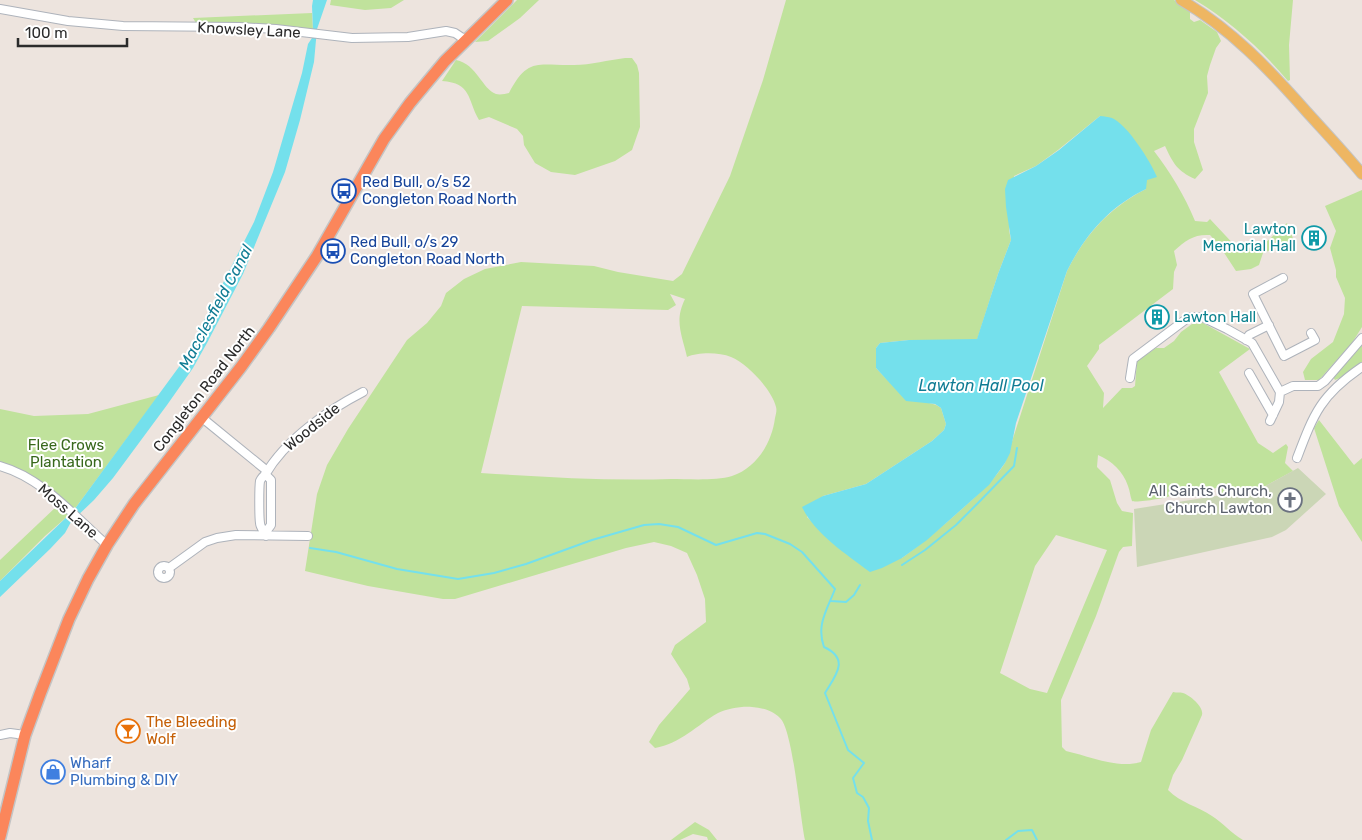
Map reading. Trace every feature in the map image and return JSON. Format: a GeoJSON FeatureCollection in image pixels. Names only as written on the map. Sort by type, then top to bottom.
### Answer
{"type":"FeatureCollection","features":[{"type":"Feature","properties":{"kind":"highway","name":"Congleton Road North"},"geometry":{"type":"LineString","coordinates":[[0,838],[25,735],[69,619],[107,545],[134,504],[241,368],[317,256],[384,139],[410,103],[445,60],[507,0]]}},
{"type":"Feature","properties":{"kind":"main road"},"geometry":{"type":"LineString","coordinates":[[1181,0],[1196,8],[1230,34],[1269,70],[1362,174]]}},
{"type":"Feature","properties":{"kind":"street","name":"Knowsley Lane"},"geometry":{"type":"LineString","coordinates":[[0,9],[68,21],[123,26],[239,27],[276,29],[352,38],[408,37],[446,31],[455,33],[466,41]]}},
{"type":"Feature","properties":{"kind":"street"},"geometry":{"type":"LineString","coordinates":[[1283,278],[1253,294],[1284,356],[1315,340],[1311,333]]}},
{"type":"Feature","properties":{"kind":"street"},"geometry":{"type":"LineString","coordinates":[[1130,378],[1133,359],[1190,317],[1202,317],[1252,344],[1280,392],[1279,402],[1272,418],[1249,373]]}},
{"type":"Feature","properties":{"kind":"street"},"geometry":{"type":"LineString","coordinates":[[1246,340],[1249,335],[1269,325]]}},
{"type":"Feature","properties":{"kind":"street"},"geometry":{"type":"LineString","coordinates":[[1280,392],[1293,386],[1318,386],[1325,381],[1362,338]]}},
{"type":"Feature","properties":{"kind":"street"},"geometry":{"type":"LineString","coordinates":[[1297,458],[1315,412],[1325,397],[1337,385],[1362,367]]}},
{"type":"Feature","properties":{"kind":"street"},"geometry":{"type":"LineString","coordinates":[[1325,381],[1337,385]]}},
{"type":"Feature","properties":{"kind":"street","name":"Woodside"},"geometry":{"type":"LineString","coordinates":[[266,472],[275,458],[304,432],[341,403],[363,392]]}},
{"type":"Feature","properties":{"kind":"street"},"geometry":{"type":"LineString","coordinates":[[201,417],[266,472],[260,480],[260,525],[266,534]]}},
{"type":"Feature","properties":{"kind":"street","name":"Moss Lane"},"geometry":{"type":"LineString","coordinates":[[0,466],[26,476],[107,545]]}},
{"type":"Feature","properties":{"kind":"street"},"geometry":{"type":"LineString","coordinates":[[169,568],[206,542],[236,535],[308,536]]}},
{"type":"Feature","properties":{"kind":"street"},"geometry":{"type":"LineString","coordinates":[[0,735],[10,733],[25,735]]}},
{"type":"Feature","properties":{"kind":"green space"},"geometry":{"type":"Polygon","coordinates":[[[331,0],[404,0],[391,8],[365,10],[330,5],[331,0]]]}},
{"type":"Feature","properties":{"kind":"green space"},"geometry":{"type":"Polygon","coordinates":[[[517,0],[539,0],[520,18],[488,41],[475,42],[517,0]]]}},
{"type":"Feature","properties":{"kind":"green space"},"geometry":{"type":"Polygon","coordinates":[[[786,0],[1174,0],[1190,10],[1190,19],[1194,22],[1200,20],[1217,32],[1221,41],[1216,48],[1210,65],[1207,76],[1208,93],[1194,129],[1194,142],[1203,170],[1195,179],[1176,166],[1165,146],[1154,151],[1177,184],[1195,221],[1207,222],[1210,219],[1239,250],[1262,246],[1287,223],[1294,241],[1263,253],[1259,265],[1251,269],[1236,271],[1210,235],[1195,237],[1186,241],[1174,251],[1177,265],[1174,272],[1173,289],[1099,345],[1099,349],[1087,366],[1104,393],[1103,408],[1122,388],[1132,388],[1135,386],[1137,361],[1156,348],[1164,348],[1192,324],[1203,323],[1250,349],[1219,372],[1258,443],[1273,453],[1286,444],[1288,447],[1285,463],[1293,471],[1260,489],[1218,495],[1217,488],[1199,490],[1181,488],[1167,497],[1132,501],[1129,488],[1120,471],[1108,460],[1098,455],[1097,467],[1110,480],[1117,503],[1122,511],[1133,513],[1132,546],[1123,547],[1119,552],[1096,616],[1061,700],[1062,747],[1066,751],[1113,763],[1132,764],[1141,762],[1151,730],[1173,692],[1186,694],[1199,705],[1202,715],[1182,760],[1173,775],[1168,790],[1178,798],[1212,816],[1243,840],[805,840],[789,739],[785,726],[774,713],[752,707],[730,709],[718,713],[672,743],[655,748],[649,742],[659,725],[690,689],[687,679],[671,654],[675,645],[706,622],[705,599],[687,553],[671,546],[654,542],[626,548],[455,599],[443,599],[368,586],[305,571],[317,494],[327,465],[348,429],[407,340],[427,323],[441,306],[446,293],[464,279],[485,269],[521,262],[594,266],[673,281],[682,274],[730,176],[763,80],[786,0]],[[1100,116],[1036,166],[1014,176],[1009,230],[1011,240],[977,340],[909,340],[880,343],[876,348],[876,368],[881,374],[905,393],[941,408],[946,424],[944,430],[932,441],[866,484],[823,496],[807,517],[836,545],[902,558],[974,498],[991,482],[1005,463],[1067,271],[1090,234],[1099,224],[1121,205],[1146,189],[1100,116]],[[670,294],[676,305],[668,310],[522,306],[481,473],[600,479],[718,479],[732,476],[749,467],[762,453],[771,436],[776,411],[774,400],[751,371],[731,357],[715,353],[703,353],[687,357],[679,321],[685,299],[670,294]],[[1056,535],[1035,566],[1000,673],[1030,689],[1047,693],[1107,550],[1056,535]]]}},
{"type":"Feature","properties":{"kind":"green space"},"geometry":{"type":"Polygon","coordinates":[[[1195,0],[1293,0],[1289,45],[1290,80],[1288,81],[1256,47],[1233,27],[1195,0]]]}},
{"type":"Feature","properties":{"kind":"green space"},"geometry":{"type":"Polygon","coordinates":[[[312,13],[313,30],[263,24],[196,23],[193,18],[312,13]]]}},
{"type":"Feature","properties":{"kind":"green space"},"geometry":{"type":"Polygon","coordinates":[[[632,58],[637,65],[639,73],[640,127],[632,150],[615,161],[575,175],[551,172],[535,163],[524,145],[523,136],[517,129],[489,117],[479,120],[464,89],[452,82],[442,81],[456,60],[469,66],[491,91],[496,94],[502,94],[509,93],[522,73],[536,65],[580,65],[632,58]]]}},
{"type":"Feature","properties":{"kind":"green space"},"geometry":{"type":"Polygon","coordinates":[[[1362,190],[1362,327],[1352,343],[1319,380],[1305,380],[1303,372],[1311,359],[1333,342],[1344,314],[1345,298],[1336,277],[1330,248],[1336,231],[1325,206],[1362,190]]]}},
{"type":"Feature","properties":{"kind":"green space"},"geometry":{"type":"Polygon","coordinates":[[[1362,343],[1362,362],[1345,376],[1335,380],[1333,377],[1362,343]]]}},
{"type":"Feature","properties":{"kind":"green space","name":"Flee Crows Plantation"},"geometry":{"type":"Polygon","coordinates":[[[159,395],[74,510],[30,476],[0,462],[0,409],[34,416],[88,414],[159,395]]]}},
{"type":"Feature","properties":{"kind":"green space"},"geometry":{"type":"Polygon","coordinates":[[[1319,420],[1354,465],[1362,458],[1362,542],[1339,506],[1314,428],[1319,420]]]}},
{"type":"Feature","properties":{"kind":"green space"},"geometry":{"type":"Polygon","coordinates":[[[1298,468],[1326,494],[1286,530],[1272,537],[1137,567],[1134,509],[1260,489],[1298,468]]]}},
{"type":"Feature","properties":{"kind":"green space"},"geometry":{"type":"Polygon","coordinates":[[[57,506],[69,515],[0,581],[0,560],[57,506]]]}},
{"type":"Feature","properties":{"kind":"green space"},"geometry":{"type":"Polygon","coordinates":[[[695,822],[709,830],[717,840],[708,840],[707,837],[693,834],[680,840],[671,840],[695,822]]]}},
{"type":"Feature","properties":{"kind":"water","name":"Macclesfield Canal"},"geometry":{"type":"Polygon","coordinates":[[[313,0],[327,0],[317,29],[314,62],[285,172],[243,274],[207,343],[193,368],[113,478],[71,522],[65,533],[50,549],[0,597],[0,581],[74,510],[184,360],[254,222],[273,172],[302,73],[308,44],[312,38],[313,0]]]}},
{"type":"Feature","properties":{"kind":"water","name":"Lawton Hall Pool"},"geometry":{"type":"Polygon","coordinates":[[[1100,116],[1112,118],[1125,128],[1150,162],[1157,177],[1147,180],[1146,189],[1121,204],[1099,223],[1067,271],[1016,423],[1010,453],[1005,463],[989,485],[927,540],[902,558],[870,572],[823,535],[802,507],[823,496],[866,484],[932,441],[944,430],[946,424],[941,408],[935,404],[906,401],[876,368],[876,348],[880,343],[909,340],[977,339],[1011,240],[1005,189],[1008,180],[1036,166],[1059,150],[1100,116]]]}},
{"type":"Feature","properties":{"kind":"waterway"},"geometry":{"type":"LineString","coordinates":[[902,565],[925,550],[956,525],[978,503],[1014,466],[1017,448]]}},
{"type":"Feature","properties":{"kind":"waterway"},"geometry":{"type":"LineString","coordinates":[[310,548],[336,552],[397,569],[458,579],[494,573],[526,564],[592,540],[644,525],[659,524],[678,527],[716,545],[757,533],[765,534],[790,544],[802,552],[835,589],[821,632],[824,647],[832,652],[839,662],[836,674],[825,693],[848,750],[864,763],[853,778],[857,793],[863,797],[869,808],[868,821],[872,840]]}},
{"type":"Feature","properties":{"kind":"waterway"},"geometry":{"type":"LineString","coordinates":[[831,601],[846,602],[854,595],[860,585]]}},
{"type":"Feature","properties":{"kind":"waterway"},"geometry":{"type":"LineString","coordinates":[[1006,840],[1018,831],[1032,830],[1037,840]]}},
{"type":"Feature","properties":{"kind":"place","name":"Red Bull, o/s 52 Congleton Road North"},"geometry":{"type":"Point","coordinates":[344,191]}},
{"type":"Feature","properties":{"kind":"place","name":"Lawton Memorial Hall"},"geometry":{"type":"Point","coordinates":[1314,238]}},
{"type":"Feature","properties":{"kind":"place","name":"Red Bull, o/s 29 Congleton Road North"},"geometry":{"type":"Point","coordinates":[333,251]}},
{"type":"Feature","properties":{"kind":"place","name":"Lawton Hall"},"geometry":{"type":"Point","coordinates":[1157,317]}},
{"type":"Feature","properties":{"kind":"place","name":"All Saints Church, Church Lawton"},"geometry":{"type":"Point","coordinates":[1290,500]}},
{"type":"Feature","properties":{"kind":"place","name":"The Bleeding Wolf"},"geometry":{"type":"Point","coordinates":[128,731]}},
{"type":"Feature","properties":{"kind":"place","name":"Wharf Plumbing & DIY"},"geometry":{"type":"Point","coordinates":[53,772]}}]}
